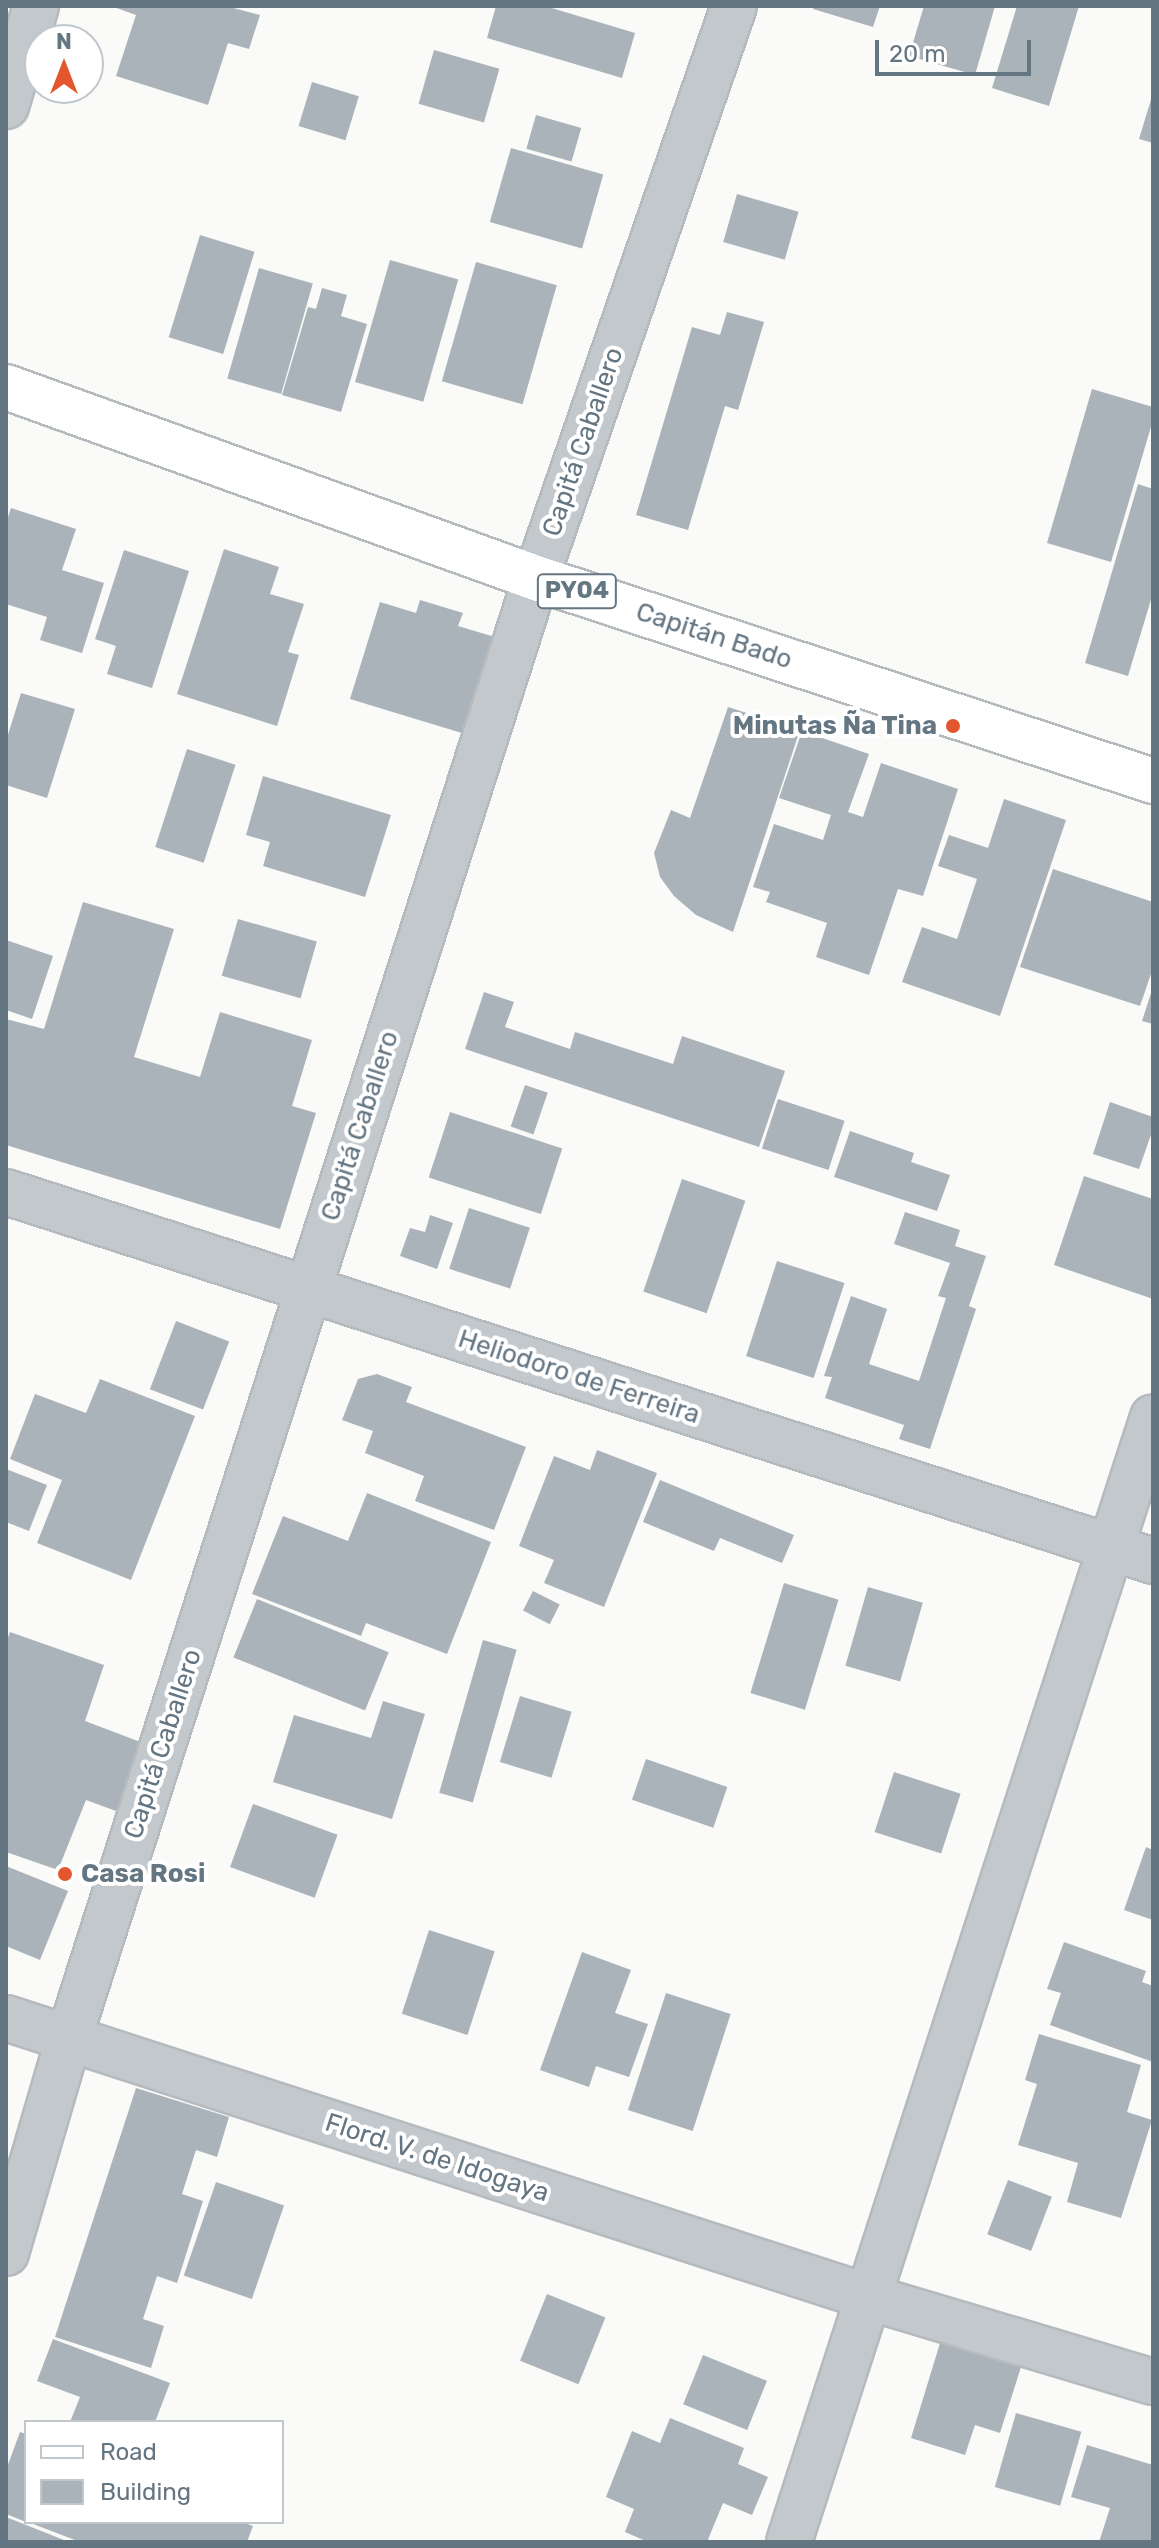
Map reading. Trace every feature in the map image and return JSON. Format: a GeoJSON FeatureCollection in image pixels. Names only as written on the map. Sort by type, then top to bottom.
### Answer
{"type":"FeatureCollection","features":[{"type":"Feature","properties":{"kind":"main road","name":"Capitán Bado"},"geometry":{"type":"LineString","coordinates":[[6,387],[536,578],[1153,781]]}},
{"type":"Feature","properties":{"kind":"street"},"geometry":{"type":"LineString","coordinates":[[6,106],[36,6]]}},
{"type":"Feature","properties":{"kind":"street","name":"Capitá Caballero"},"geometry":{"type":"LineString","coordinates":[[6,2253],[69,2038],[536,578],[734,6]]}},
{"type":"Feature","properties":{"kind":"street","name":"Heliodoro de Ferreira"},"geometry":{"type":"LineString","coordinates":[[6,1192],[1153,1561]]}},
{"type":"Feature","properties":{"kind":"street"},"geometry":{"type":"LineString","coordinates":[[789,2542],[1153,1417]]}},
{"type":"Feature","properties":{"kind":"street","name":"Flord. V. de Idogaya"},"geometry":{"type":"LineString","coordinates":[[6,2018],[868,2297],[1153,2382]]}},
{"type":"Feature","properties":{"kind":"building"},"geometry":{"type":"Polygon","coordinates":[[[111,6],[226,6],[260,15],[249,49],[228,43],[208,105],[116,76],[136,15],[111,6]]]}},
{"type":"Feature","properties":{"kind":"building"},"geometry":{"type":"Polygon","coordinates":[[[496,6],[545,6],[635,33],[622,78],[487,38],[496,6]]]}},
{"type":"Feature","properties":{"kind":"building"},"geometry":{"type":"Polygon","coordinates":[[[814,6],[880,6],[873,27],[813,9],[814,6]]]}},
{"type":"Feature","properties":{"kind":"building"},"geometry":{"type":"Polygon","coordinates":[[[924,6],[995,6],[975,75],[909,56],[924,6]]]}},
{"type":"Feature","properties":{"kind":"building"},"geometry":{"type":"Polygon","coordinates":[[[1017,6],[1079,6],[1049,106],[992,88],[1017,6]]]}},
{"type":"Feature","properties":{"kind":"building"},"geometry":{"type":"Polygon","coordinates":[[[434,50],[499,69],[484,123],[419,104],[434,50]]]}},
{"type":"Feature","properties":{"kind":"building"},"geometry":{"type":"Polygon","coordinates":[[[312,82],[359,96],[345,140],[299,126],[312,82]]]}},
{"type":"Feature","properties":{"kind":"building"},"geometry":{"type":"Polygon","coordinates":[[[1153,93],[1153,143],[1139,139],[1153,93]]]}},
{"type":"Feature","properties":{"kind":"building"},"geometry":{"type":"Polygon","coordinates":[[[536,115],[581,128],[572,162],[526,149],[536,115]]]}},
{"type":"Feature","properties":{"kind":"building"},"geometry":{"type":"Polygon","coordinates":[[[511,148],[603,174],[582,248],[490,222],[511,148]]]}},
{"type":"Feature","properties":{"kind":"building"},"geometry":{"type":"Polygon","coordinates":[[[737,194],[799,212],[785,260],[723,242],[737,194]]]}},
{"type":"Feature","properties":{"kind":"building"},"geometry":{"type":"Polygon","coordinates":[[[200,235],[255,252],[223,354],[169,337],[200,235]]]}},
{"type":"Feature","properties":{"kind":"building"},"geometry":{"type":"Polygon","coordinates":[[[390,260],[458,280],[423,402],[355,382],[390,260]]]}},
{"type":"Feature","properties":{"kind":"building"},"geometry":{"type":"Polygon","coordinates":[[[476,262],[557,285],[523,404],[442,381],[476,262]]]}},
{"type":"Feature","properties":{"kind":"building"},"geometry":{"type":"Polygon","coordinates":[[[259,268],[313,283],[281,394],[227,379],[259,268]]]}},
{"type":"Feature","properties":{"kind":"building"},"geometry":{"type":"Polygon","coordinates":[[[322,288],[347,295],[341,316],[367,324],[341,412],[282,395],[308,307],[316,309],[322,288]]]}},
{"type":"Feature","properties":{"kind":"building"},"geometry":{"type":"Polygon","coordinates":[[[727,312],[764,322],[738,410],[725,406],[688,530],[636,515],[692,327],[720,335],[727,312]]]}},
{"type":"Feature","properties":{"kind":"building"},"geometry":{"type":"Polygon","coordinates":[[[1092,389],[1153,407],[1153,420],[1111,562],[1047,543],[1092,389]]]}},
{"type":"Feature","properties":{"kind":"building"},"geometry":{"type":"Polygon","coordinates":[[[1138,484],[1153,489],[1153,593],[1128,676],[1085,663],[1138,484]]]}},
{"type":"Feature","properties":{"kind":"building"},"geometry":{"type":"Polygon","coordinates":[[[11,508],[76,529],[62,570],[104,583],[82,653],[40,640],[47,617],[6,604],[6,523],[11,508]]]}},
{"type":"Feature","properties":{"kind":"building"},"geometry":{"type":"Polygon","coordinates":[[[224,549],[279,567],[270,594],[304,604],[288,652],[299,655],[277,726],[177,694],[224,549]]]}},
{"type":"Feature","properties":{"kind":"building"},"geometry":{"type":"Polygon","coordinates":[[[124,550],[189,571],[152,688],[107,674],[116,646],[95,639],[124,550]]]}},
{"type":"Feature","properties":{"kind":"building"},"geometry":{"type":"Polygon","coordinates":[[[420,600],[463,613],[458,626],[495,637],[465,734],[350,699],[380,602],[416,613],[420,600]]]}},
{"type":"Feature","properties":{"kind":"building"},"geometry":{"type":"Polygon","coordinates":[[[21,693],[75,709],[47,798],[6,785],[6,741],[21,693]]]}},
{"type":"Feature","properties":{"kind":"building"},"geometry":{"type":"Polygon","coordinates":[[[728,707],[800,730],[733,932],[696,915],[674,896],[660,877],[654,853],[671,810],[690,818],[728,707]]]}},
{"type":"Feature","properties":{"kind":"building"},"geometry":{"type":"Polygon","coordinates":[[[802,731],[869,754],[848,812],[863,817],[881,763],[958,789],[923,896],[898,889],[869,975],[816,957],[827,923],[766,902],[770,892],[753,887],[774,824],[823,840],[831,815],[779,798],[802,731]]]}},
{"type":"Feature","properties":{"kind":"building"},"geometry":{"type":"Polygon","coordinates":[[[187,749],[236,765],[204,863],[155,847],[187,749]]]}},
{"type":"Feature","properties":{"kind":"building"},"geometry":{"type":"Polygon","coordinates":[[[263,776],[391,815],[365,897],[263,866],[270,842],[246,835],[263,776]]]}},
{"type":"Feature","properties":{"kind":"building"},"geometry":{"type":"Polygon","coordinates":[[[1004,799],[1066,820],[1000,1016],[902,982],[922,927],[957,939],[977,879],[938,866],[949,835],[988,848],[1004,799]]]}},
{"type":"Feature","properties":{"kind":"building"},"geometry":{"type":"Polygon","coordinates":[[[1053,869],[1153,902],[1153,968],[1140,1006],[1020,967],[1053,869]]]}},
{"type":"Feature","properties":{"kind":"building"},"geometry":{"type":"Polygon","coordinates":[[[83,902],[174,929],[134,1057],[200,1077],[220,1012],[312,1040],[292,1106],[316,1113],[280,1229],[6,1145],[6,1019],[44,1029],[83,902]]]}},
{"type":"Feature","properties":{"kind":"building"},"geometry":{"type":"Polygon","coordinates":[[[238,919],[317,942],[301,998],[222,976],[238,919]]]}},
{"type":"Feature","properties":{"kind":"building"},"geometry":{"type":"Polygon","coordinates":[[[6,940],[53,956],[32,1019],[6,1010],[6,940]]]}},
{"type":"Feature","properties":{"kind":"building"},"geometry":{"type":"Polygon","coordinates":[[[1153,990],[1153,1024],[1142,1021],[1153,990]]]}},
{"type":"Feature","properties":{"kind":"building"},"geometry":{"type":"Polygon","coordinates":[[[484,992],[514,1002],[505,1027],[570,1049],[575,1032],[673,1064],[682,1036],[785,1071],[759,1147],[465,1049],[484,992]]]}},
{"type":"Feature","properties":{"kind":"building"},"geometry":{"type":"Polygon","coordinates":[[[525,1085],[548,1093],[533,1134],[511,1127],[525,1085]]]}},
{"type":"Feature","properties":{"kind":"building"},"geometry":{"type":"Polygon","coordinates":[[[778,1099],[845,1121],[829,1170],[762,1148],[778,1099]]]}},
{"type":"Feature","properties":{"kind":"building"},"geometry":{"type":"Polygon","coordinates":[[[1110,1102],[1153,1117],[1153,1129],[1139,1169],[1093,1154],[1110,1102]]]}},
{"type":"Feature","properties":{"kind":"building"},"geometry":{"type":"Polygon","coordinates":[[[450,1112],[562,1148],[541,1214],[429,1178],[450,1112]]]}},
{"type":"Feature","properties":{"kind":"building"},"geometry":{"type":"Polygon","coordinates":[[[850,1131],[914,1153],[911,1162],[950,1175],[937,1211],[834,1177],[850,1131]]]}},
{"type":"Feature","properties":{"kind":"building"},"geometry":{"type":"Polygon","coordinates":[[[1084,1176],[1153,1199],[1153,1299],[1054,1265],[1084,1176]]]}},
{"type":"Feature","properties":{"kind":"building"},"geometry":{"type":"Polygon","coordinates":[[[682,1179],[745,1201],[707,1313],[643,1292],[682,1179]]]}},
{"type":"Feature","properties":{"kind":"building"},"geometry":{"type":"Polygon","coordinates":[[[469,1208],[530,1228],[510,1289],[449,1269],[469,1208]]]}},
{"type":"Feature","properties":{"kind":"building"},"geometry":{"type":"Polygon","coordinates":[[[905,1212],[960,1230],[955,1246],[986,1256],[969,1306],[976,1309],[930,1449],[899,1439],[904,1425],[825,1398],[832,1377],[824,1376],[851,1296],[887,1309],[869,1364],[919,1381],[946,1298],[938,1296],[950,1263],[894,1244],[905,1212]]]}},
{"type":"Feature","properties":{"kind":"building"},"geometry":{"type":"Polygon","coordinates":[[[430,1215],[453,1223],[437,1269],[400,1256],[410,1228],[425,1232],[430,1215]]]}},
{"type":"Feature","properties":{"kind":"building"},"geometry":{"type":"Polygon","coordinates":[[[777,1261],[845,1283],[814,1378],[746,1356],[777,1261]]]}},
{"type":"Feature","properties":{"kind":"building"},"geometry":{"type":"Polygon","coordinates":[[[176,1321],[229,1341],[203,1410],[150,1389],[176,1321]]]}},
{"type":"Feature","properties":{"kind":"building"},"geometry":{"type":"Polygon","coordinates":[[[377,1374],[412,1387],[406,1402],[526,1447],[494,1530],[415,1501],[424,1476],[365,1453],[373,1431],[342,1420],[358,1379],[377,1374]]]}},
{"type":"Feature","properties":{"kind":"building"},"geometry":{"type":"Polygon","coordinates":[[[100,1379],[195,1416],[131,1580],[37,1543],[62,1480],[10,1459],[35,1394],[86,1413],[100,1379]]]}},
{"type":"Feature","properties":{"kind":"building"},"geometry":{"type":"Polygon","coordinates":[[[597,1450],[657,1473],[604,1607],[544,1583],[554,1560],[519,1546],[554,1456],[590,1470],[597,1450]]]}},
{"type":"Feature","properties":{"kind":"building"},"geometry":{"type":"Polygon","coordinates":[[[6,1469],[47,1485],[29,1531],[6,1522],[6,1469]]]}},
{"type":"Feature","properties":{"kind":"building"},"geometry":{"type":"Polygon","coordinates":[[[660,1480],[794,1535],[782,1563],[720,1538],[714,1551],[643,1522],[660,1480]]]}},
{"type":"Feature","properties":{"kind":"building"},"geometry":{"type":"Polygon","coordinates":[[[367,1493],[491,1542],[447,1654],[366,1623],[361,1636],[252,1594],[283,1516],[348,1541],[367,1493]]]}},
{"type":"Feature","properties":{"kind":"building"},"geometry":{"type":"Polygon","coordinates":[[[784,1583],[839,1600],[805,1710],[750,1693],[784,1583]]]}},
{"type":"Feature","properties":{"kind":"building"},"geometry":{"type":"Polygon","coordinates":[[[868,1587],[923,1603],[900,1682],[845,1666],[868,1587]]]}},
{"type":"Feature","properties":{"kind":"building"},"geometry":{"type":"Polygon","coordinates":[[[533,1591],[560,1605],[550,1624],[523,1611],[533,1591]]]}},
{"type":"Feature","properties":{"kind":"building"},"geometry":{"type":"Polygon","coordinates":[[[257,1599],[389,1652],[365,1711],[233,1657],[257,1599]]]}},
{"type":"Feature","properties":{"kind":"building"},"geometry":{"type":"Polygon","coordinates":[[[10,1632],[104,1665],[85,1721],[143,1743],[116,1811],[86,1800],[58,1870],[6,1852],[6,1643],[10,1632]]]}},
{"type":"Feature","properties":{"kind":"building"},"geometry":{"type":"Polygon","coordinates":[[[483,1640],[517,1650],[473,1802],[439,1793],[483,1640]]]}},
{"type":"Feature","properties":{"kind":"building"},"geometry":{"type":"Polygon","coordinates":[[[520,1696],[572,1712],[551,1778],[500,1762],[520,1696]]]}},
{"type":"Feature","properties":{"kind":"building"},"geometry":{"type":"Polygon","coordinates":[[[383,1701],[425,1714],[392,1819],[273,1782],[294,1715],[371,1738],[383,1701]]]}},
{"type":"Feature","properties":{"kind":"building"},"geometry":{"type":"Polygon","coordinates":[[[646,1759],[727,1787],[713,1828],[632,1800],[646,1759]]]}},
{"type":"Feature","properties":{"kind":"building"},"geometry":{"type":"Polygon","coordinates":[[[894,1772],[961,1794],[941,1854],[875,1832],[894,1772]]]}},
{"type":"Feature","properties":{"kind":"building"},"geometry":{"type":"Polygon","coordinates":[[[253,1804],[338,1835],[315,1898],[230,1867],[253,1804]]]}},
{"type":"Feature","properties":{"kind":"building"},"geometry":{"type":"Polygon","coordinates":[[[1146,1847],[1153,1850],[1153,1920],[1124,1910],[1146,1847]]]}},
{"type":"Feature","properties":{"kind":"building"},"geometry":{"type":"Polygon","coordinates":[[[6,1866],[68,1891],[40,1960],[6,1946],[6,1866]]]}},
{"type":"Feature","properties":{"kind":"building"},"geometry":{"type":"Polygon","coordinates":[[[429,1930],[495,1951],[467,2035],[402,2014],[429,1930]]]}},
{"type":"Feature","properties":{"kind":"building"},"geometry":{"type":"Polygon","coordinates":[[[1064,1942],[1146,1971],[1142,1982],[1153,1986],[1153,2062],[1050,2025],[1061,1993],[1047,1989],[1064,1942]]]}},
{"type":"Feature","properties":{"kind":"building"},"geometry":{"type":"Polygon","coordinates":[[[582,1952],[631,1970],[615,2013],[648,2024],[629,2077],[596,2066],[589,2087],[540,2070],[582,1952]]]}},
{"type":"Feature","properties":{"kind":"building"},"geometry":{"type":"Polygon","coordinates":[[[666,1993],[731,2014],[693,2131],[628,2110],[666,1993]]]}},
{"type":"Feature","properties":{"kind":"building"},"geometry":{"type":"Polygon","coordinates":[[[1039,2034],[1141,2065],[1127,2112],[1152,2120],[1121,2218],[1067,2202],[1078,2163],[1018,2145],[1037,2084],[1025,2080],[1039,2034]]]}},
{"type":"Feature","properties":{"kind":"building"},"geometry":{"type":"Polygon","coordinates":[[[136,2088],[229,2117],[217,2157],[196,2150],[182,2194],[203,2201],[177,2283],[157,2276],[143,2319],[164,2326],[151,2368],[55,2337],[136,2088]]]}},
{"type":"Feature","properties":{"kind":"building"},"geometry":{"type":"Polygon","coordinates":[[[1008,2180],[1052,2197],[1031,2251],[987,2234],[1008,2180]]]}},
{"type":"Feature","properties":{"kind":"building"},"geometry":{"type":"Polygon","coordinates":[[[216,2182],[284,2205],[252,2299],[184,2276],[216,2182]]]}},
{"type":"Feature","properties":{"kind":"building"},"geometry":{"type":"Polygon","coordinates":[[[547,2294],[605,2318],[578,2384],[520,2361],[547,2294]]]}},
{"type":"Feature","properties":{"kind":"building"},"geometry":{"type":"Polygon","coordinates":[[[53,2339],[170,2383],[156,2420],[71,2420],[80,2397],[37,2381],[53,2339]]]}},
{"type":"Feature","properties":{"kind":"building"},"geometry":{"type":"Polygon","coordinates":[[[940,2343],[1021,2367],[1000,2433],[975,2425],[965,2455],[911,2438],[940,2343]]]}},
{"type":"Feature","properties":{"kind":"building"},"geometry":{"type":"Polygon","coordinates":[[[703,2355],[767,2381],[747,2430],[683,2404],[703,2355]]]}},
{"type":"Feature","properties":{"kind":"building"},"geometry":{"type":"Polygon","coordinates":[[[1016,2413],[1081,2432],[1060,2506],[995,2487],[1016,2413]]]}},
{"type":"Feature","properties":{"kind":"building"},"geometry":{"type":"Polygon","coordinates":[[[670,2418],[744,2448],[738,2464],[768,2477],[752,2515],[723,2503],[707,2542],[648,2542],[625,2532],[634,2509],[606,2497],[632,2431],[660,2443],[670,2418]]]}},
{"type":"Feature","properties":{"kind":"building"},"geometry":{"type":"Polygon","coordinates":[[[20,2432],[24,2433],[24,2521],[6,2514],[6,2470],[20,2432]]]}},
{"type":"Feature","properties":{"kind":"building"},"geometry":{"type":"Polygon","coordinates":[[[1087,2445],[1153,2465],[1153,2542],[1099,2542],[1110,2508],[1071,2497],[1087,2445]]]}},
{"type":"Feature","properties":{"kind":"building"},"geometry":{"type":"Polygon","coordinates":[[[6,2517],[69,2542],[6,2542],[6,2517]]]}},
{"type":"Feature","properties":{"kind":"building"},"geometry":{"type":"Polygon","coordinates":[[[33,2524],[253,2526],[247,2542],[80,2542],[33,2524]]]}},
{"type":"Feature","properties":{"kind":"place","name":"Minutas Ña Tina"},"geometry":{"type":"Point","coordinates":[953,726]}},
{"type":"Feature","properties":{"kind":"place","name":"Casa Rosi"},"geometry":{"type":"Point","coordinates":[65,1874]}}]}
